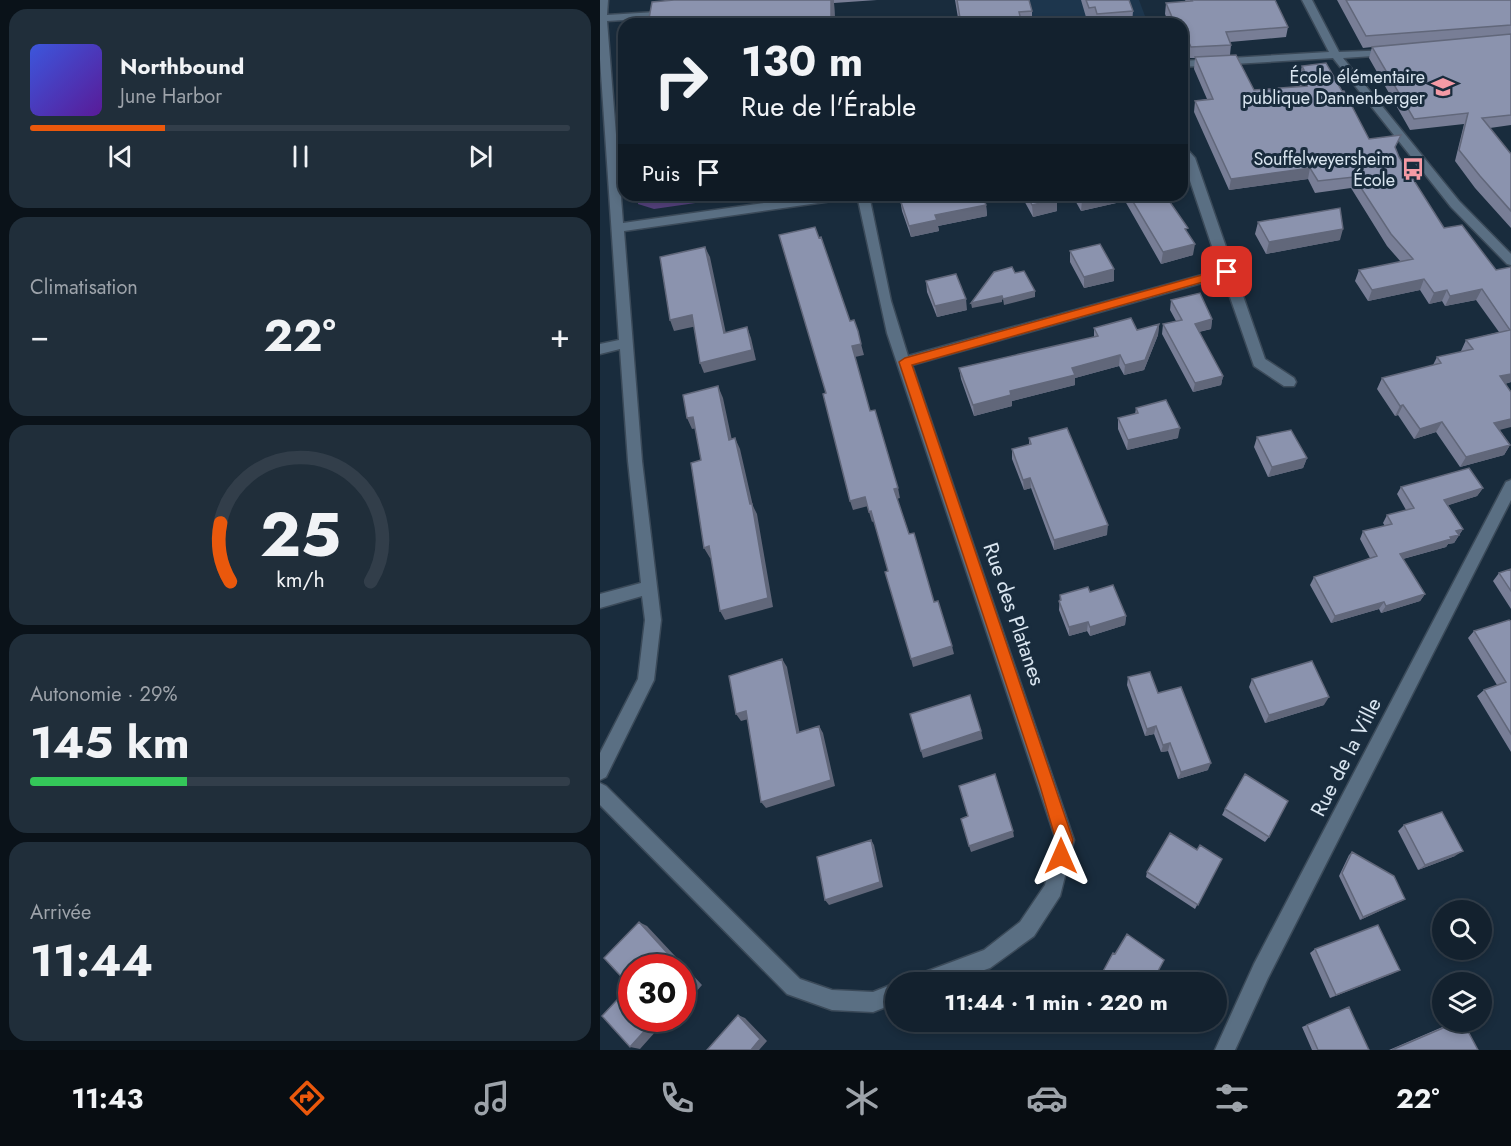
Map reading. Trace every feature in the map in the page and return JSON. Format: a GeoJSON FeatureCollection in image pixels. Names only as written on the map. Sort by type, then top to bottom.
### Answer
{"type":"FeatureCollection","features":[{"type":"Feature","properties":{"kind":"street"},"geometry":{"type":"LineString","coordinates":[[600,771],[646,680],[653,620],[635,461],[617,228],[604,113],[603,0]]}},
{"type":"Feature","properties":{"kind":"street"},"geometry":{"type":"LineString","coordinates":[[602,18],[658,15],[670,7],[671,0]]}},
{"type":"Feature","properties":{"kind":"street"},"geometry":{"type":"LineString","coordinates":[[1307,0],[1335,55],[1455,204],[1511,261]]}},
{"type":"Feature","properties":{"kind":"street"},"geometry":{"type":"LineString","coordinates":[[1188,64],[1397,51]]}},
{"type":"Feature","properties":{"kind":"street"},"geometry":{"type":"LineString","coordinates":[[1188,157],[1259,362],[1289,382]]}},
{"type":"Feature","properties":{"kind":"street"},"geometry":{"type":"LineString","coordinates":[[617,228],[804,201]]}},
{"type":"Feature","properties":{"kind":"street","name":"Rue des Platanes"},"geometry":{"type":"LineString","coordinates":[[864,201],[885,301],[1065,840],[1053,889],[1027,929],[990,958],[952,972]]}},
{"type":"Feature","properties":{"kind":"street"},"geometry":{"type":"LineString","coordinates":[[905,362],[1227,272]]}},
{"type":"Feature","properties":{"kind":"street"},"geometry":{"type":"LineString","coordinates":[[600,349],[627,343]]}},
{"type":"Feature","properties":{"kind":"street","name":"Rue de la Ville"},"geometry":{"type":"LineString","coordinates":[[1225,1050],[1262,971],[1511,486]]}},
{"type":"Feature","properties":{"kind":"street"},"geometry":{"type":"LineString","coordinates":[[600,600],[650,587]]}},
{"type":"Feature","properties":{"kind":"street"},"geometry":{"type":"LineString","coordinates":[[600,792],[794,987],[832,1000],[873,1002],[885,997]]}},
{"type":"Feature","properties":{"kind":"shaded area"},"geometry":{"type":"Polygon","coordinates":[[[1025,0],[1139,0],[1146,18],[1030,18],[1025,0]]]}},
{"type":"Feature","properties":{"kind":"shaded area"},"geometry":{"type":"Polygon","coordinates":[[[638,201],[709,201],[654,209],[638,204],[638,201]]]}},
{"type":"Feature","properties":{"kind":"building"},"geometry":{"type":"Polygon","coordinates":[[[831,0],[831,18],[649,18],[652,2],[831,0]]]}},
{"type":"Feature","properties":{"kind":"building"},"geometry":{"type":"Polygon","coordinates":[[[957,0],[1029,0],[1032,11],[1019,12],[1020,18],[960,18],[957,0]]]}},
{"type":"Feature","properties":{"kind":"building"},"geometry":{"type":"Polygon","coordinates":[[[1086,0],[1129,0],[1133,11],[1097,14],[1095,7],[1089,8],[1086,0]]]}},
{"type":"Feature","properties":{"kind":"building"},"geometry":{"type":"Polygon","coordinates":[[[1275,0],[1288,27],[1226,32],[1231,45],[1191,47],[1188,40],[1188,18],[1172,18],[1166,3],[1275,0]]]}},
{"type":"Feature","properties":{"kind":"building"},"geometry":{"type":"Polygon","coordinates":[[[1346,0],[1511,0],[1511,25],[1366,36],[1346,0]]]}},
{"type":"Feature","properties":{"kind":"building"},"geometry":{"type":"Polygon","coordinates":[[[1511,34],[1511,115],[1482,118],[1511,154],[1511,211],[1459,150],[1468,113],[1414,119],[1372,47],[1511,34]]]}},
{"type":"Feature","properties":{"kind":"building"},"geometry":{"type":"Polygon","coordinates":[[[1236,55],[1254,90],[1307,86],[1298,70],[1304,70],[1302,66],[1326,63],[1344,91],[1369,139],[1401,135],[1395,147],[1399,157],[1444,228],[1462,225],[1496,270],[1511,267],[1511,374],[1500,376],[1511,392],[1511,419],[1494,423],[1510,445],[1466,457],[1442,422],[1420,429],[1403,405],[1400,406],[1382,378],[1441,363],[1437,357],[1473,349],[1466,340],[1510,330],[1482,289],[1450,296],[1447,290],[1434,293],[1424,279],[1372,290],[1359,270],[1413,259],[1391,234],[1354,177],[1318,181],[1310,168],[1231,179],[1195,101],[1213,99],[1195,57],[1236,55]]]}},
{"type":"Feature","properties":{"kind":"building"},"geometry":{"type":"Polygon","coordinates":[[[901,201],[984,201],[986,205],[935,215],[937,220],[909,226],[901,201]]]}},
{"type":"Feature","properties":{"kind":"building"},"geometry":{"type":"Polygon","coordinates":[[[1030,201],[1049,201],[1032,205],[1030,201]]]}},
{"type":"Feature","properties":{"kind":"building"},"geometry":{"type":"Polygon","coordinates":[[[1133,201],[1169,201],[1188,228],[1185,229],[1195,244],[1163,252],[1133,201]]]}},
{"type":"Feature","properties":{"kind":"building"},"geometry":{"type":"Polygon","coordinates":[[[1340,208],[1343,229],[1269,242],[1258,222],[1340,208]]]}},
{"type":"Feature","properties":{"kind":"building"},"geometry":{"type":"Polygon","coordinates":[[[815,227],[819,238],[821,237],[850,321],[854,320],[858,331],[861,344],[852,346],[870,411],[875,410],[898,488],[894,489],[909,534],[914,533],[934,602],[938,601],[952,646],[911,659],[885,572],[888,571],[871,511],[869,512],[865,497],[850,501],[823,394],[826,393],[779,235],[815,227]]]}},
{"type":"Feature","properties":{"kind":"building"},"geometry":{"type":"Polygon","coordinates":[[[1100,244],[1114,269],[1084,277],[1070,251],[1100,244]]]}},
{"type":"Feature","properties":{"kind":"building"},"geometry":{"type":"Polygon","coordinates":[[[705,247],[724,333],[747,327],[752,350],[700,363],[692,315],[670,320],[660,257],[705,247]]]}},
{"type":"Feature","properties":{"kind":"building"},"geometry":{"type":"Polygon","coordinates":[[[1012,267],[1015,273],[1024,271],[1035,291],[1003,299],[1002,296],[971,303],[994,272],[1012,267]]]}},
{"type":"Feature","properties":{"kind":"building"},"geometry":{"type":"Polygon","coordinates":[[[956,274],[966,299],[935,306],[926,281],[956,274]]]}},
{"type":"Feature","properties":{"kind":"building"},"geometry":{"type":"Polygon","coordinates":[[[1200,293],[1212,319],[1195,324],[1223,376],[1195,383],[1163,324],[1182,320],[1171,300],[1200,293]]]}},
{"type":"Feature","properties":{"kind":"building"},"geometry":{"type":"Polygon","coordinates":[[[1131,318],[1137,330],[1159,324],[1145,360],[1125,365],[1120,355],[1072,368],[1075,375],[1010,391],[1011,395],[973,405],[959,368],[1098,336],[1094,328],[1131,318]]]}},
{"type":"Feature","properties":{"kind":"building"},"geometry":{"type":"Polygon","coordinates":[[[718,386],[729,440],[735,438],[750,504],[752,504],[768,598],[720,611],[709,546],[704,548],[691,463],[701,460],[693,417],[687,418],[683,395],[718,386]]]}},
{"type":"Feature","properties":{"kind":"building"},"geometry":{"type":"Polygon","coordinates":[[[1166,400],[1180,428],[1128,440],[1118,418],[1138,413],[1136,408],[1166,400]]]}},
{"type":"Feature","properties":{"kind":"building"},"geometry":{"type":"Polygon","coordinates":[[[1067,428],[1108,525],[1054,540],[1030,478],[1023,480],[1012,449],[1031,444],[1029,438],[1067,428]]]}},
{"type":"Feature","properties":{"kind":"building"},"geometry":{"type":"Polygon","coordinates":[[[1291,430],[1307,458],[1272,467],[1257,437],[1291,430]]]}},
{"type":"Feature","properties":{"kind":"building"},"geometry":{"type":"Polygon","coordinates":[[[1469,468],[1483,488],[1444,500],[1463,529],[1456,531],[1459,535],[1400,554],[1425,594],[1386,606],[1384,602],[1335,616],[1314,577],[1377,556],[1363,531],[1392,524],[1387,515],[1414,508],[1401,487],[1469,468]]]}},
{"type":"Feature","properties":{"kind":"building"},"geometry":{"type":"Polygon","coordinates":[[[1511,569],[1511,591],[1499,573],[1511,569]]]}},
{"type":"Feature","properties":{"kind":"building"},"geometry":{"type":"Polygon","coordinates":[[[1113,585],[1126,616],[1090,627],[1088,622],[1069,627],[1059,601],[1061,600],[1060,595],[1088,587],[1090,592],[1113,585]]]}},
{"type":"Feature","properties":{"kind":"building"},"geometry":{"type":"Polygon","coordinates":[[[1511,621],[1511,734],[1484,690],[1506,682],[1474,631],[1511,621]]]}},
{"type":"Feature","properties":{"kind":"building"},"geometry":{"type":"Polygon","coordinates":[[[782,659],[797,733],[819,726],[831,780],[761,802],[746,711],[736,714],[729,676],[782,659]]]}},
{"type":"Feature","properties":{"kind":"building"},"geometry":{"type":"Polygon","coordinates":[[[1312,661],[1329,697],[1269,715],[1252,679],[1312,661]]]}},
{"type":"Feature","properties":{"kind":"building"},"geometry":{"type":"Polygon","coordinates":[[[1150,672],[1158,693],[1181,687],[1211,763],[1181,772],[1170,743],[1163,745],[1156,726],[1147,729],[1128,677],[1150,672]]]}},
{"type":"Feature","properties":{"kind":"building"},"geometry":{"type":"Polygon","coordinates":[[[970,695],[981,731],[921,751],[910,714],[970,695]]]}},
{"type":"Feature","properties":{"kind":"building"},"geometry":{"type":"Polygon","coordinates":[[[995,774],[1013,831],[969,846],[961,819],[968,816],[959,786],[995,774]]]}},
{"type":"Feature","properties":{"kind":"building"},"geometry":{"type":"Polygon","coordinates":[[[1245,774],[1288,801],[1269,837],[1225,809],[1245,774]]]}},
{"type":"Feature","properties":{"kind":"building"},"geometry":{"type":"Polygon","coordinates":[[[1442,812],[1463,851],[1425,865],[1404,825],[1442,812]]]}},
{"type":"Feature","properties":{"kind":"building"},"geometry":{"type":"Polygon","coordinates":[[[1170,833],[1197,850],[1200,845],[1222,859],[1198,905],[1147,872],[1170,833]]]}},
{"type":"Feature","properties":{"kind":"building"},"geometry":{"type":"Polygon","coordinates":[[[871,840],[880,882],[825,900],[817,857],[871,840]]]}},
{"type":"Feature","properties":{"kind":"building"},"geometry":{"type":"Polygon","coordinates":[[[1352,852],[1394,876],[1405,899],[1363,917],[1342,873],[1352,852]]]}},
{"type":"Feature","properties":{"kind":"building"},"geometry":{"type":"Polygon","coordinates":[[[639,922],[668,954],[618,954],[618,973],[604,958],[639,922]]]}},
{"type":"Feature","properties":{"kind":"building"},"geometry":{"type":"Polygon","coordinates":[[[1378,925],[1400,970],[1336,995],[1315,949],[1378,925]]]}},
{"type":"Feature","properties":{"kind":"building"},"geometry":{"type":"Polygon","coordinates":[[[1127,934],[1164,960],[1157,972],[1103,972],[1113,953],[1115,954],[1127,934]]]}},
{"type":"Feature","properties":{"kind":"building"},"geometry":{"type":"Polygon","coordinates":[[[618,999],[618,1032],[643,1032],[630,1047],[602,1016],[618,999]]]}},
{"type":"Feature","properties":{"kind":"building"},"geometry":{"type":"Polygon","coordinates":[[[1349,1007],[1369,1050],[1318,1050],[1307,1025],[1349,1007]]]}},
{"type":"Feature","properties":{"kind":"building"},"geometry":{"type":"Polygon","coordinates":[[[738,1015],[760,1039],[751,1050],[707,1050],[738,1015]]]}},
{"type":"Feature","properties":{"kind":"building"},"geometry":{"type":"Polygon","coordinates":[[[1434,1032],[1468,1032],[1478,1050],[1392,1050],[1434,1032]]]}},
{"type":"Feature","properties":{"kind":"place","name":"École élémentaire publique Dannenberger"},"geometry":{"type":"Point","coordinates":[1443,87]}},
{"type":"Feature","properties":{"kind":"place","name":"Souffelweyersheim École"},"geometry":{"type":"Point","coordinates":[1413,169]}},
{"type":"Feature","properties":{"kind":"route"},"geometry":{"type":"LineString","coordinates":[[1061,856],[1065,840],[1048,786],[905,362],[1227,272]]}}]}
